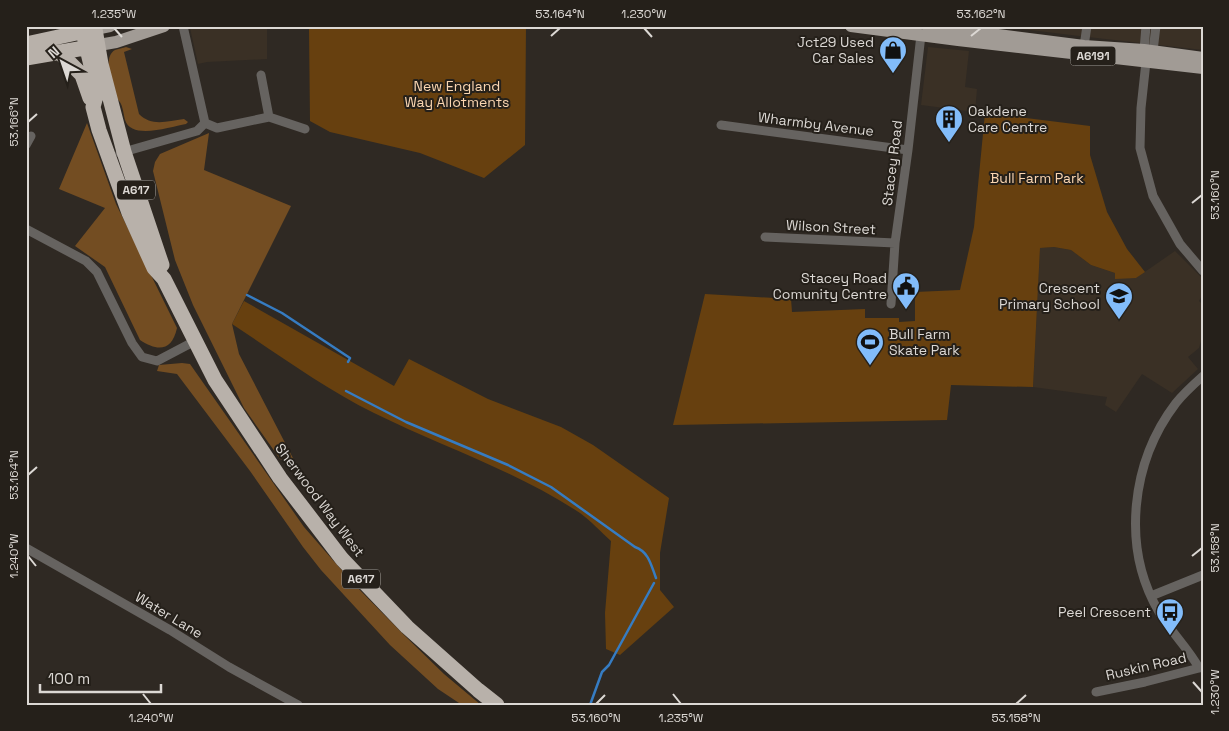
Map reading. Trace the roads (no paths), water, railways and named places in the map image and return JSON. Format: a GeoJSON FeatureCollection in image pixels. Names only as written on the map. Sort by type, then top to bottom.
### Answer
{"type":"FeatureCollection","features":[{"type":"Feature","properties":{"kind":"highway","name":"Sherwood Way West"},"geometry":{"type":"LineString","coordinates":[[93,28],[96,96],[94,107],[108,157],[129,213],[154,268],[164,279],[215,380],[280,478],[342,559],[407,627],[496,705]]}},
{"type":"Feature","properties":{"kind":"highway","name":"A617"},"geometry":{"type":"LineString","coordinates":[[26,44],[93,28]]}},
{"type":"Feature","properties":{"kind":"highway","name":"Sherwood Way West"},"geometry":{"type":"LineString","coordinates":[[93,46],[101,64],[124,152],[162,265],[164,279]]}},
{"type":"Feature","properties":{"kind":"highway"},"geometry":{"type":"LineString","coordinates":[[26,58],[93,46]]}},
{"type":"Feature","properties":{"kind":"highway","name":"A617"},"geometry":{"type":"LineString","coordinates":[[60,53],[82,75],[94,107]]}},
{"type":"Feature","properties":{"kind":"main road"},"geometry":{"type":"LineString","coordinates":[[93,46],[116,42],[164,26]]}},
{"type":"Feature","properties":{"kind":"main road","name":"A6191"},"geometry":{"type":"LineString","coordinates":[[851,26],[924,29],[1084,46],[1148,54],[1203,68]]}},
{"type":"Feature","properties":{"kind":"main road","name":"A6191"},"geometry":{"type":"LineString","coordinates":[[958,32],[1148,54],[1203,58]]}},
{"type":"Feature","properties":{"kind":"street"},"geometry":{"type":"LineString","coordinates":[[183,26],[205,123]]}},
{"type":"Feature","properties":{"kind":"street"},"geometry":{"type":"LineString","coordinates":[[1084,46],[1086,26]]}},
{"type":"Feature","properties":{"kind":"street"},"geometry":{"type":"LineString","coordinates":[[1146,26],[1148,54]]}},
{"type":"Feature","properties":{"kind":"street"},"geometry":{"type":"LineString","coordinates":[[1156,26],[1148,54],[1141,108],[1140,148],[1153,196],[1180,244],[1203,270]]}},
{"type":"Feature","properties":{"kind":"street","name":"Stacey Road"},"geometry":{"type":"LineString","coordinates":[[891,304],[895,243],[924,29]]}},
{"type":"Feature","properties":{"kind":"street"},"geometry":{"type":"LineString","coordinates":[[261,75],[269,116]]}},
{"type":"Feature","properties":{"kind":"street"},"geometry":{"type":"LineString","coordinates":[[205,123],[217,128],[269,116],[305,129]]}},
{"type":"Feature","properties":{"kind":"street"},"geometry":{"type":"LineString","coordinates":[[108,157],[197,131],[205,123]]}},
{"type":"Feature","properties":{"kind":"street","name":"Wharmby Avenue"},"geometry":{"type":"LineString","coordinates":[[721,125],[908,150]]}},
{"type":"Feature","properties":{"kind":"street"},"geometry":{"type":"LineString","coordinates":[[26,145],[31,136]]}},
{"type":"Feature","properties":{"kind":"street"},"geometry":{"type":"LineString","coordinates":[[26,228],[86,261],[97,272],[132,343],[142,357],[157,361],[195,341]]}},
{"type":"Feature","properties":{"kind":"street","name":"Wilson Street"},"geometry":{"type":"LineString","coordinates":[[765,237],[895,243]]}},
{"type":"Feature","properties":{"kind":"street"},"geometry":{"type":"LineString","coordinates":[[1201,668],[1159,611],[1151,596],[1136,544],[1135,514],[1138,488],[1144,463],[1162,423],[1177,402],[1203,376]]}},
{"type":"Feature","properties":{"kind":"street","name":"Water Lane"},"geometry":{"type":"LineString","coordinates":[[26,548],[170,630],[229,667],[298,705]]}},
{"type":"Feature","properties":{"kind":"street"},"geometry":{"type":"LineString","coordinates":[[1151,596],[1203,575]]}},
{"type":"Feature","properties":{"kind":"street","name":"Ruskin Road"},"geometry":{"type":"LineString","coordinates":[[1096,692],[1201,668]]}},
{"type":"Feature","properties":{"kind":"waterway"},"geometry":{"type":"LineString","coordinates":[[247,295],[282,313],[350,358],[348,362]]}},
{"type":"Feature","properties":{"kind":"waterway"},"geometry":{"type":"LineString","coordinates":[[346,391],[406,422],[508,465],[551,487],[640,549],[649,560],[656,578]]}},
{"type":"Feature","properties":{"kind":"waterway"},"geometry":{"type":"LineString","coordinates":[[590,705],[602,672],[609,665],[654,583]]}},
{"type":"Feature","properties":{"kind":"place","name":"Jct29 Used Car Sales"},"geometry":{"type":"Point","coordinates":[893,74]}},
{"type":"Feature","properties":{"kind":"place","name":"Oakdene Care Centre"},"geometry":{"type":"Point","coordinates":[949,143]}},
{"type":"Feature","properties":{"kind":"place","name":"Stacey Road Comunity Centre"},"geometry":{"type":"Point","coordinates":[906,310]}},
{"type":"Feature","properties":{"kind":"place","name":"Crescent Primary School"},"geometry":{"type":"Point","coordinates":[1119,320]}},
{"type":"Feature","properties":{"kind":"place","name":"Bull Farm Skate Park"},"geometry":{"type":"Point","coordinates":[870,366]}},
{"type":"Feature","properties":{"kind":"place","name":"Peel Crescent"},"geometry":{"type":"Point","coordinates":[1170,636]}},
{"type":"Feature","properties":{"kind":"park label","name":"New England Way Allotments"},"geometry":{"type":"Point","coordinates":[457,94]}},
{"type":"Feature","properties":{"kind":"park label","name":"Bull Farm Park"},"geometry":{"type":"Point","coordinates":[1037,178]}}]}
